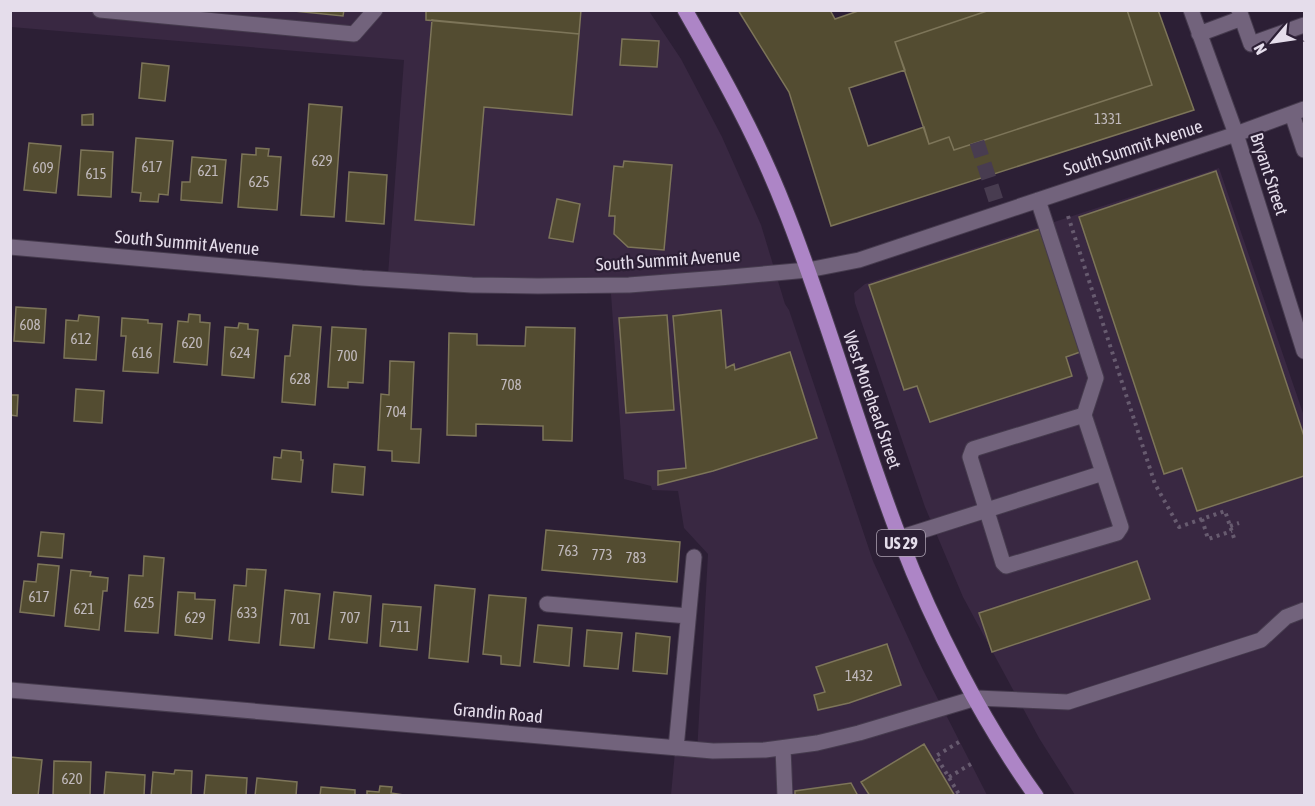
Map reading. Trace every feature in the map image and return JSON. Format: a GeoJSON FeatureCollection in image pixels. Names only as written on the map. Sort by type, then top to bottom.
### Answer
{"type":"FeatureCollection","features":[{"type":"Feature","properties":{"kind":"main road","name":"West Morehead Street"},"geometry":{"type":"LineString","coordinates":[[685,10],[756,141],[785,209],[900,538],[940,630],[1011,761],[1036,795]]}},
{"type":"Feature","properties":{"kind":"street"},"geometry":{"type":"LineString","coordinates":[[100,10],[354,34],[375,10]]}},
{"type":"Feature","properties":{"kind":"street","name":"Bryant Street"},"geometry":{"type":"LineString","coordinates":[[1191,10],[1236,134],[1305,351]]}},
{"type":"Feature","properties":{"kind":"street"},"geometry":{"type":"LineString","coordinates":[[1199,34],[1240,14],[1251,44],[1305,25]]}},
{"type":"Feature","properties":{"kind":"street"},"geometry":{"type":"LineString","coordinates":[[1298,111],[1305,150]]}},
{"type":"Feature","properties":{"kind":"street","name":"South Summit Avenue"},"geometry":{"type":"LineString","coordinates":[[10,247],[362,278],[472,285],[629,285],[808,270],[859,260],[1236,134],[1298,111]]}},
{"type":"Feature","properties":{"kind":"street"},"geometry":{"type":"LineString","coordinates":[[1038,200],[1096,378],[1084,415],[1121,526],[1117,533],[1010,567],[1004,563],[970,457],[974,449],[1084,415]]}},
{"type":"Feature","properties":{"kind":"street"},"geometry":{"type":"LineString","coordinates":[[900,538],[1103,473]]}},
{"type":"Feature","properties":{"kind":"street"},"geometry":{"type":"LineString","coordinates":[[676,748],[694,557]]}},
{"type":"Feature","properties":{"kind":"street"},"geometry":{"type":"LineString","coordinates":[[547,604],[688,616]]}},
{"type":"Feature","properties":{"kind":"street","name":"Grandin Road"},"geometry":{"type":"LineString","coordinates":[[10,690],[713,751],[783,748],[859,733],[976,698],[1068,702],[1262,640],[1286,617],[1305,610]]}},
{"type":"Feature","properties":{"kind":"street"},"geometry":{"type":"LineString","coordinates":[[783,748],[785,795]]}},
{"type":"Feature","properties":{"kind":"path"},"geometry":{"type":"LineString","coordinates":[[1068,216],[1155,484],[1179,527],[1225,511],[1234,538]]}},
{"type":"Feature","properties":{"kind":"path"},"geometry":{"type":"LineString","coordinates":[[1202,519],[1208,538],[1232,531]]}},
{"type":"Feature","properties":{"kind":"path"},"geometry":{"type":"LineString","coordinates":[[1230,526],[1239,523]]}},
{"type":"Feature","properties":{"kind":"path"},"geometry":{"type":"LineString","coordinates":[[959,742],[936,756],[960,795]]}},
{"type":"Feature","properties":{"kind":"path"},"geometry":{"type":"LineString","coordinates":[[949,777],[971,764]]}},
{"type":"Feature","properties":{"kind":"shaded area"},"geometry":{"type":"Polygon","coordinates":[[[10,11],[649,11],[681,59],[722,137],[761,225],[785,304],[789,310],[873,561],[923,670],[987,795],[671,795],[675,752],[697,753],[708,554],[684,528],[678,491],[652,490],[651,486],[624,479],[610,280],[472,279],[388,275],[404,60],[11,27],[10,11]]]}},
{"type":"Feature","properties":{"kind":"shaded area"},"geometry":{"type":"Polygon","coordinates":[[[1219,168],[1304,416],[1304,795],[1075,795],[1039,738],[963,597],[925,507],[855,303],[854,293],[865,284],[1219,168]]]}},
{"type":"Feature","properties":{"kind":"building"},"geometry":{"type":"Polygon","coordinates":[[[284,10],[344,10],[343,16],[284,10]]]}},
{"type":"Feature","properties":{"kind":"building"},"geometry":{"type":"Polygon","coordinates":[[[426,10],[581,10],[579,34],[426,20],[426,10]]]}},
{"type":"Feature","properties":{"kind":"building"},"geometry":{"type":"Polygon","coordinates":[[[738,10],[830,10],[835,19],[861,10],[990,10],[895,42],[905,70],[849,88],[868,146],[924,127],[929,144],[949,137],[954,150],[1152,85],[1127,10],[1158,10],[1194,110],[831,226],[789,92],[738,10]]]}},
{"type":"Feature","properties":{"kind":"building"},"geometry":{"type":"Polygon","coordinates":[[[990,10],[1127,10],[1152,85],[954,150],[949,137],[929,144],[895,42],[990,10]]]}},
{"type":"Feature","properties":{"kind":"building"},"geometry":{"type":"Polygon","coordinates":[[[432,20],[579,34],[572,115],[484,107],[474,225],[415,220],[432,20]]]}},
{"type":"Feature","properties":{"kind":"building"},"geometry":{"type":"Polygon","coordinates":[[[622,39],[659,41],[657,67],[620,65],[622,39]]]}},
{"type":"Feature","properties":{"kind":"building"},"geometry":{"type":"Polygon","coordinates":[[[142,63],[169,66],[165,101],[139,98],[142,63]]]}},
{"type":"Feature","properties":{"kind":"building"},"geometry":{"type":"Polygon","coordinates":[[[309,104],[342,107],[334,217],[301,215],[309,104]]]}},
{"type":"Feature","properties":{"kind":"building"},"geometry":{"type":"Polygon","coordinates":[[[93,114],[93,125],[82,125],[82,115],[93,114]]]}},
{"type":"Feature","properties":{"kind":"building"},"geometry":{"type":"Polygon","coordinates":[[[136,138],[173,141],[168,195],[159,194],[158,202],[140,201],[141,193],[132,192],[136,138]]]}},
{"type":"Feature","properties":{"kind":"building"},"geometry":{"type":"Polygon","coordinates":[[[29,143],[61,146],[56,193],[24,190],[29,143]]]}},
{"type":"Feature","properties":{"kind":"building"},"geometry":{"type":"Polygon","coordinates":[[[256,148],[269,149],[268,156],[281,157],[277,210],[238,207],[242,154],[256,155],[256,148]]]}},
{"type":"Feature","properties":{"kind":"building"},"geometry":{"type":"Polygon","coordinates":[[[81,150],[113,152],[111,197],[78,195],[81,150]]]}},
{"type":"Feature","properties":{"kind":"building"},"geometry":{"type":"Polygon","coordinates":[[[192,157],[226,160],[222,203],[181,200],[182,182],[190,182],[192,157]]]}},
{"type":"Feature","properties":{"kind":"building"},"geometry":{"type":"Polygon","coordinates":[[[624,161],[672,165],[664,250],[628,247],[614,234],[615,216],[609,216],[614,166],[623,167],[624,161]]]}},
{"type":"Feature","properties":{"kind":"building"},"geometry":{"type":"Polygon","coordinates":[[[1216,171],[1304,436],[1304,476],[1197,511],[1182,468],[1164,474],[1079,217],[1216,171]]]}},
{"type":"Feature","properties":{"kind":"building"},"geometry":{"type":"Polygon","coordinates":[[[349,172],[387,175],[384,224],[346,221],[349,172]]]}},
{"type":"Feature","properties":{"kind":"building"},"geometry":{"type":"Polygon","coordinates":[[[557,199],[580,204],[573,242],[549,238],[557,199]]]}},
{"type":"Feature","properties":{"kind":"building"},"geometry":{"type":"Polygon","coordinates":[[[1043,228],[1083,351],[1066,357],[1072,376],[930,422],[917,386],[904,390],[869,285],[1043,228]]]}},
{"type":"Feature","properties":{"kind":"building"},"geometry":{"type":"Polygon","coordinates":[[[16,307],[46,309],[44,343],[14,341],[16,307]]]}},
{"type":"Feature","properties":{"kind":"building"},"geometry":{"type":"Polygon","coordinates":[[[721,310],[726,368],[734,364],[735,370],[790,352],[817,438],[713,471],[658,485],[658,471],[686,468],[673,316],[721,310]]]}},
{"type":"Feature","properties":{"kind":"building"},"geometry":{"type":"Polygon","coordinates":[[[189,314],[200,315],[200,322],[210,323],[207,365],[174,362],[178,321],[188,322],[189,314]]]}},
{"type":"Feature","properties":{"kind":"building"},"geometry":{"type":"Polygon","coordinates":[[[79,315],[99,317],[96,360],[64,358],[66,320],[78,321],[79,315]]]}},
{"type":"Feature","properties":{"kind":"building"},"geometry":{"type":"Polygon","coordinates":[[[667,315],[674,410],[626,413],[619,318],[667,315]]]}},
{"type":"Feature","properties":{"kind":"building"},"geometry":{"type":"Polygon","coordinates":[[[122,318],[148,320],[148,323],[162,324],[158,373],[123,371],[126,336],[121,336],[122,318]]]}},
{"type":"Feature","properties":{"kind":"building"},"geometry":{"type":"Polygon","coordinates":[[[239,323],[248,324],[248,329],[258,330],[254,378],[222,375],[225,327],[238,328],[239,323]]]}},
{"type":"Feature","properties":{"kind":"building"},"geometry":{"type":"Polygon","coordinates":[[[293,325],[321,327],[315,405],[282,402],[285,356],[290,356],[293,325]]]}},
{"type":"Feature","properties":{"kind":"building"},"geometry":{"type":"Polygon","coordinates":[[[332,327],[366,329],[363,383],[348,382],[348,388],[328,387],[332,327]]]}},
{"type":"Feature","properties":{"kind":"building"},"geometry":{"type":"Polygon","coordinates":[[[526,327],[575,328],[572,441],[543,440],[543,426],[476,424],[476,436],[447,435],[449,333],[477,334],[477,345],[525,346],[526,327]]]}},
{"type":"Feature","properties":{"kind":"building"},"geometry":{"type":"Polygon","coordinates":[[[390,361],[414,362],[411,429],[421,429],[419,463],[392,461],[392,451],[378,450],[381,394],[389,395],[390,361]]]}},
{"type":"Feature","properties":{"kind":"building"},"geometry":{"type":"Polygon","coordinates":[[[76,389],[104,391],[102,423],[74,421],[76,389]]]}},
{"type":"Feature","properties":{"kind":"building"},"geometry":{"type":"Polygon","coordinates":[[[10,395],[18,395],[17,416],[10,415],[10,395]]]}},
{"type":"Feature","properties":{"kind":"building"},"geometry":{"type":"Polygon","coordinates":[[[282,450],[301,452],[301,460],[303,460],[301,482],[272,479],[274,457],[281,458],[282,450]]]}},
{"type":"Feature","properties":{"kind":"building"},"geometry":{"type":"Polygon","coordinates":[[[334,464],[365,467],[363,495],[332,492],[334,464]]]}},
{"type":"Feature","properties":{"kind":"building"},"geometry":{"type":"Polygon","coordinates":[[[546,530],[680,542],[677,582],[542,570],[546,530]]]}},
{"type":"Feature","properties":{"kind":"building"},"geometry":{"type":"Polygon","coordinates":[[[41,532],[64,534],[62,558],[38,556],[41,532]]]}},
{"type":"Feature","properties":{"kind":"building"},"geometry":{"type":"Polygon","coordinates":[[[144,556],[164,558],[158,633],[125,631],[129,575],[143,576],[144,556]]]}},
{"type":"Feature","properties":{"kind":"building"},"geometry":{"type":"Polygon","coordinates":[[[1137,561],[1150,599],[992,652],[979,613],[1137,561]]]}},
{"type":"Feature","properties":{"kind":"building"},"geometry":{"type":"Polygon","coordinates":[[[38,564],[59,566],[54,616],[20,612],[24,581],[36,582],[38,564]]]}},
{"type":"Feature","properties":{"kind":"building"},"geometry":{"type":"Polygon","coordinates":[[[247,569],[266,570],[259,643],[229,640],[234,585],[246,586],[247,569]]]}},
{"type":"Feature","properties":{"kind":"building"},"geometry":{"type":"Polygon","coordinates":[[[71,570],[91,572],[90,576],[108,578],[107,591],[103,591],[99,630],[65,626],[71,570]]]}},
{"type":"Feature","properties":{"kind":"building"},"geometry":{"type":"Polygon","coordinates":[[[435,585],[475,589],[468,662],[429,658],[435,585]]]}},
{"type":"Feature","properties":{"kind":"building"},"geometry":{"type":"Polygon","coordinates":[[[285,590],[320,594],[314,648],[280,645],[285,590]]]}},
{"type":"Feature","properties":{"kind":"building"},"geometry":{"type":"Polygon","coordinates":[[[178,592],[195,593],[195,599],[215,600],[212,639],[175,635],[178,592]]]}},
{"type":"Feature","properties":{"kind":"building"},"geometry":{"type":"Polygon","coordinates":[[[334,592],[371,596],[367,643],[329,639],[334,592]]]}},
{"type":"Feature","properties":{"kind":"building"},"geometry":{"type":"Polygon","coordinates":[[[489,595],[526,598],[520,666],[501,664],[501,656],[483,654],[489,595]]]}},
{"type":"Feature","properties":{"kind":"building"},"geometry":{"type":"Polygon","coordinates":[[[383,604],[421,607],[417,650],[380,646],[383,604]]]}},
{"type":"Feature","properties":{"kind":"building"},"geometry":{"type":"Polygon","coordinates":[[[538,625],[572,628],[569,666],[534,662],[538,625]]]}},
{"type":"Feature","properties":{"kind":"building"},"geometry":{"type":"Polygon","coordinates":[[[587,630],[622,633],[618,669],[584,666],[587,630]]]}},
{"type":"Feature","properties":{"kind":"building"},"geometry":{"type":"Polygon","coordinates":[[[636,633],[670,637],[667,674],[633,671],[636,633]]]}},
{"type":"Feature","properties":{"kind":"building"},"geometry":{"type":"Polygon","coordinates":[[[887,644],[901,685],[849,703],[818,710],[814,695],[825,692],[816,667],[887,644]]]}},
{"type":"Feature","properties":{"kind":"building"},"geometry":{"type":"Polygon","coordinates":[[[924,744],[955,796],[870,796],[861,782],[924,744]]]}},
{"type":"Feature","properties":{"kind":"building"},"geometry":{"type":"Polygon","coordinates":[[[10,757],[42,760],[38,796],[10,796],[10,757]]]}},
{"type":"Feature","properties":{"kind":"building"},"geometry":{"type":"Polygon","coordinates":[[[54,761],[91,762],[90,796],[53,796],[54,761]]]}},
{"type":"Feature","properties":{"kind":"building"},"geometry":{"type":"Polygon","coordinates":[[[175,770],[192,771],[191,796],[151,796],[153,772],[174,774],[175,770]]]}},
{"type":"Feature","properties":{"kind":"building"},"geometry":{"type":"Polygon","coordinates":[[[106,772],[145,775],[144,796],[104,796],[106,772]]]}},
{"type":"Feature","properties":{"kind":"building"},"geometry":{"type":"Polygon","coordinates":[[[206,775],[247,778],[246,796],[204,796],[206,775]]]}},
{"type":"Feature","properties":{"kind":"building"},"geometry":{"type":"Polygon","coordinates":[[[257,778],[297,782],[296,796],[255,796],[257,778]]]}},
{"type":"Feature","properties":{"kind":"building"},"geometry":{"type":"Polygon","coordinates":[[[851,783],[858,796],[795,796],[795,791],[851,783]]]}},
{"type":"Feature","properties":{"kind":"building"},"geometry":{"type":"Polygon","coordinates":[[[380,786],[392,787],[391,793],[410,796],[367,796],[367,791],[379,792],[380,786]]]}},
{"type":"Feature","properties":{"kind":"building"},"geometry":{"type":"Polygon","coordinates":[[[321,787],[355,790],[355,796],[320,796],[321,787]]]}},
{"type":"Feature","properties":{"kind":"tunnel"},"geometry":{"type":"LineString","coordinates":[[977,142],[1000,213]]}}]}
